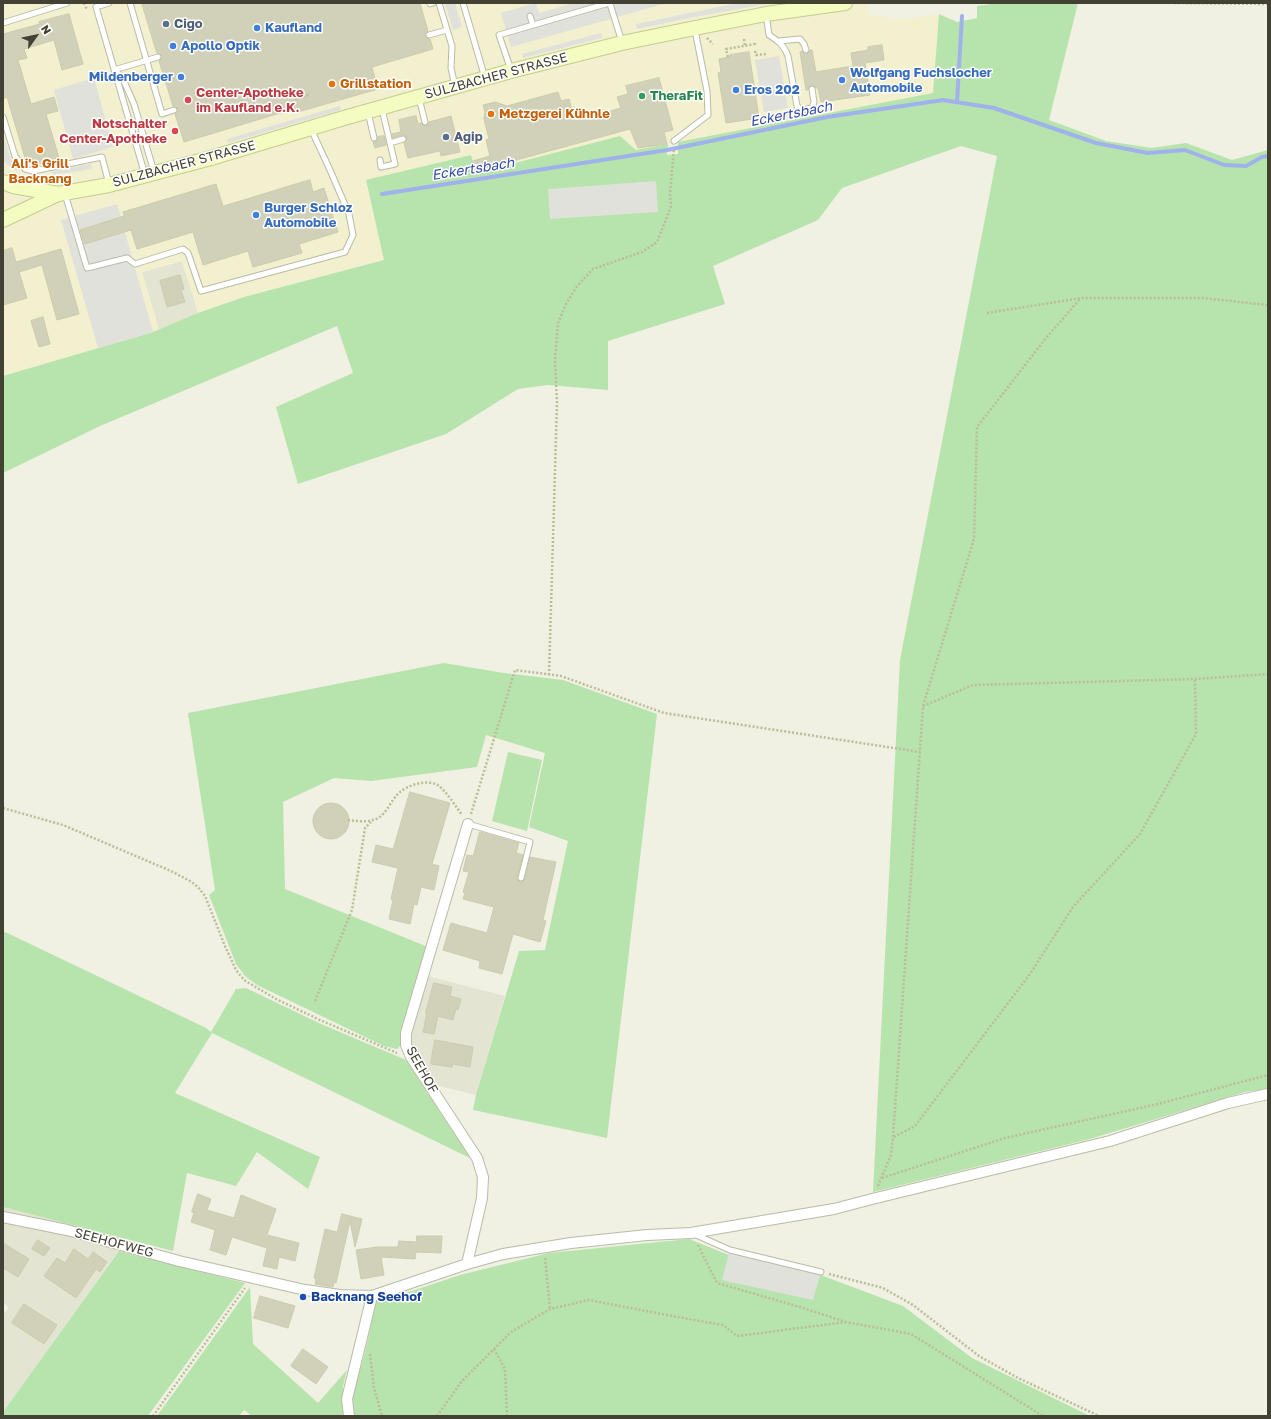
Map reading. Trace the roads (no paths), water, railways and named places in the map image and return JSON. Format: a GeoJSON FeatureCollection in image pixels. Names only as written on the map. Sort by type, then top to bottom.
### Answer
{"type":"FeatureCollection","features":[{"type":"Feature","properties":{"kind":"street","name":"SULZBACHER STRASSE"},"geometry":{"type":"LineString","coordinates":[[3,220],[61,194],[109,185],[211,158],[310,128],[511,71],[622,43],[695,28],[766,14],[845,3]]}},
{"type":"Feature","properties":{"kind":"street","name":"SULZBACHER STRASSE"},"geometry":{"type":"LineString","coordinates":[[7,182],[61,194]]}},
{"type":"Feature","properties":{"kind":"street","name":"SULZBACHER STRASSE"},"geometry":{"type":"LineString","coordinates":[[7,182],[17,192],[19,198],[20,204],[16,213]]}},
{"type":"Feature","properties":{"kind":"street","name":"SEEHOF"},"geometry":{"type":"LineString","coordinates":[[467,1264],[482,1198],[483,1177],[477,1158],[411,1057],[406,1045],[406,1033],[468,824]]}},
{"type":"Feature","properties":{"kind":"street"},"geometry":{"type":"LineString","coordinates":[[350,1416],[346,1399],[372,1296],[467,1264],[503,1254],[571,1243],[647,1235],[691,1233],[834,1209],[1110,1141],[1228,1103],[1268,1094]]}},
{"type":"Feature","properties":{"kind":"street","name":"SEEHOFWEG"},"geometry":{"type":"LineString","coordinates":[[3,1217],[67,1230],[224,1272],[317,1292],[372,1296]]}},
{"type":"Feature","properties":{"kind":"lane"},"geometry":{"type":"LineString","coordinates":[[3,23],[67,3]]}},
{"type":"Feature","properties":{"kind":"lane"},"geometry":{"type":"LineString","coordinates":[[109,3],[96,7],[114,70],[150,174]]}},
{"type":"Feature","properties":{"kind":"lane"},"geometry":{"type":"LineString","coordinates":[[130,3],[162,114],[174,110]]}},
{"type":"Feature","properties":{"kind":"lane"},"geometry":{"type":"LineString","coordinates":[[439,3],[452,46],[451,68],[456,87]]}},
{"type":"Feature","properties":{"kind":"lane"},"geometry":{"type":"LineString","coordinates":[[463,3],[485,79]]}},
{"type":"Feature","properties":{"kind":"lane"},"geometry":{"type":"LineString","coordinates":[[511,71],[500,35],[610,3],[622,43]]}},
{"type":"Feature","properties":{"kind":"lane"},"geometry":{"type":"LineString","coordinates":[[766,14],[769,34],[779,41],[786,49],[797,106],[801,110],[812,108],[814,102],[812,89]]}},
{"type":"Feature","properties":{"kind":"lane"},"geometry":{"type":"LineString","coordinates":[[530,16],[533,25]]}},
{"type":"Feature","properties":{"kind":"lane"},"geometry":{"type":"LineString","coordinates":[[674,141],[708,115],[707,91],[695,28]]}},
{"type":"Feature","properties":{"kind":"lane"},"geometry":{"type":"LineString","coordinates":[[433,36],[447,30]]}},
{"type":"Feature","properties":{"kind":"lane"},"geometry":{"type":"LineString","coordinates":[[779,41],[800,40],[804,44],[806,50]]}},
{"type":"Feature","properties":{"kind":"lane"},"geometry":{"type":"LineString","coordinates":[[114,70],[158,57]]}},
{"type":"Feature","properties":{"kind":"lane"},"geometry":{"type":"LineString","coordinates":[[114,70],[123,79],[134,104],[150,174]]}},
{"type":"Feature","properties":{"kind":"lane"},"geometry":{"type":"LineString","coordinates":[[419,97],[425,122]]}},
{"type":"Feature","properties":{"kind":"lane"},"geometry":{"type":"LineString","coordinates":[[374,138],[375,110]]}},
{"type":"Feature","properties":{"kind":"lane"},"geometry":{"type":"LineString","coordinates":[[375,110],[390,143],[394,164],[381,167],[380,160]]}},
{"type":"Feature","properties":{"kind":"lane"},"geometry":{"type":"LineString","coordinates":[[3,117],[11,152],[25,169],[33,171],[72,165],[101,154],[109,185]]}},
{"type":"Feature","properties":{"kind":"lane"},"geometry":{"type":"LineString","coordinates":[[61,194],[87,268],[127,258],[135,264],[183,249],[188,253],[202,291],[345,252],[353,235],[349,214],[310,128]]}},
{"type":"Feature","properties":{"kind":"lane"},"geometry":{"type":"LineString","coordinates":[[390,143],[403,139]]}},
{"type":"Feature","properties":{"kind":"lane"},"geometry":{"type":"LineString","coordinates":[[468,824],[530,842],[521,878]]}},
{"type":"Feature","properties":{"kind":"lane"},"geometry":{"type":"LineString","coordinates":[[691,1233],[730,1250],[821,1272]]}},
{"type":"Feature","properties":{"kind":"waterway"},"geometry":{"type":"LineString","coordinates":[[957,102],[962,16]]}},
{"type":"Feature","properties":{"kind":"waterway","name":"Eckertsbach"},"geometry":{"type":"LineString","coordinates":[[382,194],[667,150],[827,117],[943,100],[994,108],[1096,143],[1148,153],[1185,150],[1224,165],[1246,166],[1262,157],[1268,156]]}},
{"type":"Feature","properties":{"kind":"place","name":"Cigo"},"geometry":{"type":"Point","coordinates":[166,24]}},
{"type":"Feature","properties":{"kind":"place","name":"Kaufland"},"geometry":{"type":"Point","coordinates":[257,28]}},
{"type":"Feature","properties":{"kind":"place","name":"Apollo Optik"},"geometry":{"type":"Point","coordinates":[173,46]}},
{"type":"Feature","properties":{"kind":"place","name":"Mildenberger"},"geometry":{"type":"Point","coordinates":[181,77]}},
{"type":"Feature","properties":{"kind":"place","name":"Wolfgang Fuchslocher Automobile"},"geometry":{"type":"Point","coordinates":[842,80]}},
{"type":"Feature","properties":{"kind":"place","name":"Grillstation"},"geometry":{"type":"Point","coordinates":[332,84]}},
{"type":"Feature","properties":{"kind":"place","name":"Eros 202"},"geometry":{"type":"Point","coordinates":[736,90]}},
{"type":"Feature","properties":{"kind":"place","name":"TheraFit"},"geometry":{"type":"Point","coordinates":[642,96]}},
{"type":"Feature","properties":{"kind":"place","name":"Center-Apotheke im Kaufland e.K."},"geometry":{"type":"Point","coordinates":[188,100]}},
{"type":"Feature","properties":{"kind":"place","name":"Metzgerei Kühnle"},"geometry":{"type":"Point","coordinates":[491,114]}},
{"type":"Feature","properties":{"kind":"place","name":"Notschalter Center-Apotheke"},"geometry":{"type":"Point","coordinates":[175,131]}},
{"type":"Feature","properties":{"kind":"place","name":"Agip"},"geometry":{"type":"Point","coordinates":[446,137]}},
{"type":"Feature","properties":{"kind":"place","name":"Ali's Grill Backnang"},"geometry":{"type":"Point","coordinates":[40,150]}},
{"type":"Feature","properties":{"kind":"place","name":"Burger Schloz Automobile"},"geometry":{"type":"Point","coordinates":[256,215]}},
{"type":"Feature","properties":{"kind":"place","name":"Backnang Seehof"},"geometry":{"type":"Point","coordinates":[303,1297]}}]}
